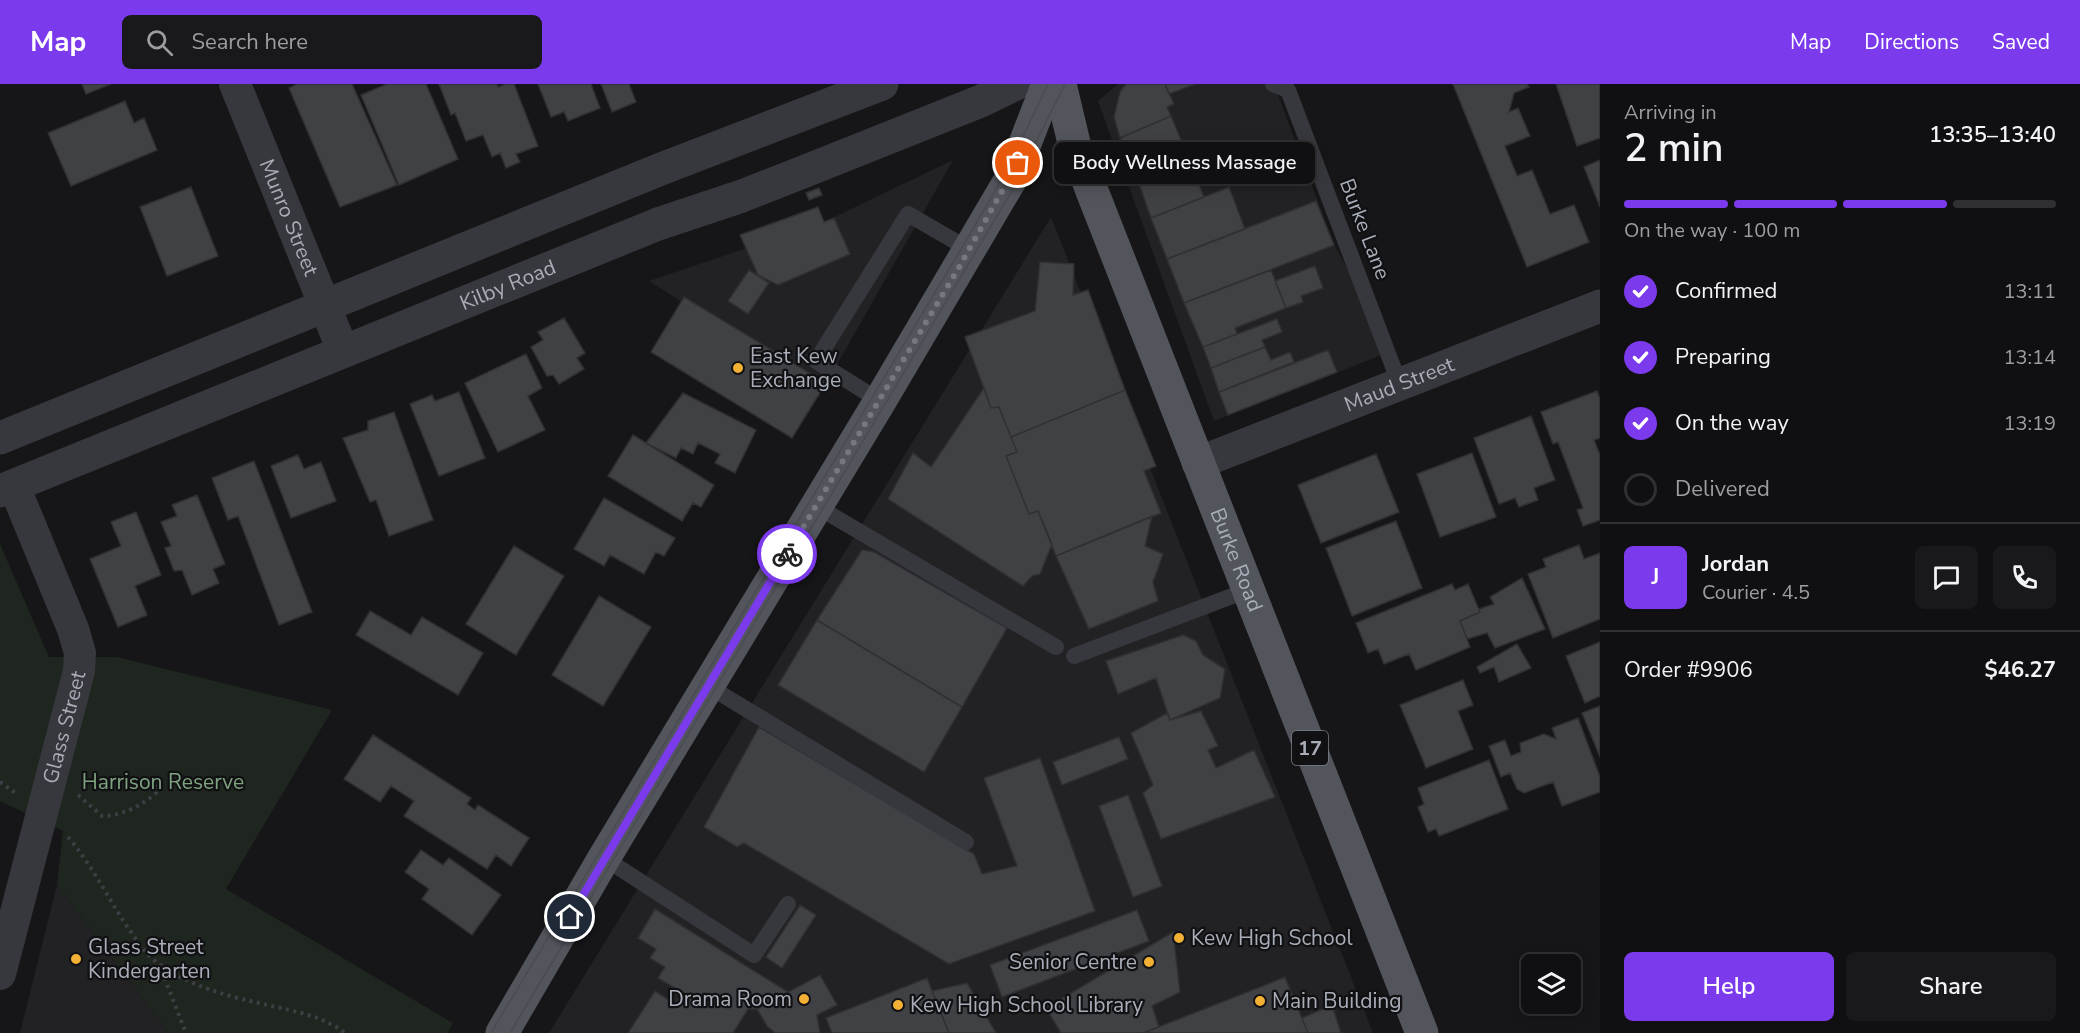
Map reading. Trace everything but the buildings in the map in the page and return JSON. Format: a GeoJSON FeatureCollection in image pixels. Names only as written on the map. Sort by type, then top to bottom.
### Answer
{"type":"FeatureCollection","features":[{"type":"Feature","properties":{"kind":"main road"},"geometry":{"type":"LineString","coordinates":[[501,1033],[970,250],[1012,177],[1048,84]]}},
{"type":"Feature","properties":{"kind":"main road","name":"Burke Road"},"geometry":{"type":"LineString","coordinates":[[1060,84],[1074,143],[1422,1033]]}},
{"type":"Feature","properties":{"kind":"street","name":"Munro Street"},"geometry":{"type":"LineString","coordinates":[[235,84],[344,351]]}},
{"type":"Feature","properties":{"kind":"street","name":"Kilby Road"},"geometry":{"type":"LineString","coordinates":[[7,489],[658,224],[742,196],[981,101],[1016,84]]}},
{"type":"Feature","properties":{"kind":"street"},"geometry":{"type":"LineString","coordinates":[[0,438],[651,173],[878,86],[885,138]]}},
{"type":"Feature","properties":{"kind":"street","name":"Maud Street"},"geometry":{"type":"LineString","coordinates":[[1198,464],[1600,306]]}},
{"type":"Feature","properties":{"kind":"street","name":"Glass Street"},"geometry":{"type":"LineString","coordinates":[[0,974],[79,670],[80,653],[73,629],[7,489]]}},
{"type":"Feature","properties":{"kind":"lane","name":"Burke Lane"},"geometry":{"type":"LineString","coordinates":[[1281,87],[1400,385]]}},
{"type":"Feature","properties":{"kind":"lane"},"geometry":{"type":"LineString","coordinates":[[880,400],[816,361],[908,214],[970,250]]}},
{"type":"Feature","properties":{"kind":"lane"},"geometry":{"type":"LineString","coordinates":[[816,506],[1056,647]]}},
{"type":"Feature","properties":{"kind":"lane"},"geometry":{"type":"LineString","coordinates":[[1074,656],[1248,590]]}},
{"type":"Feature","properties":{"kind":"lane"},"geometry":{"type":"LineString","coordinates":[[708,686],[966,842]]}},
{"type":"Feature","properties":{"kind":"lane"},"geometry":{"type":"LineString","coordinates":[[604,858],[754,955],[788,904]]}},
{"type":"Feature","properties":{"kind":"path"},"geometry":{"type":"LineString","coordinates":[[76,804],[78,794],[102,816],[118,815],[142,804],[156,793],[155,777]]}},
{"type":"Feature","properties":{"kind":"path"},"geometry":{"type":"LineString","coordinates":[[0,782],[42,812]]}},
{"type":"Feature","properties":{"kind":"path"},"geometry":{"type":"LineString","coordinates":[[70,826],[67,836],[80,851],[114,908],[146,953],[159,964],[192,982],[254,1002],[316,1017],[345,1033]]}},
{"type":"Feature","properties":{"kind":"path"},"geometry":{"type":"LineString","coordinates":[[159,964],[186,1033]]}},
{"type":"Feature","properties":{"kind":"shaded area"},"geometry":{"type":"Polygon","coordinates":[[[1118,84],[1274,84],[1334,245],[1359,288],[1384,354],[1214,421],[1098,101],[1118,84]]]}},
{"type":"Feature","properties":{"kind":"shaded area"},"geometry":{"type":"Polygon","coordinates":[[[953,160],[822,391],[649,281],[824,222],[953,160]]]}},
{"type":"Feature","properties":{"kind":"shaded area"},"geometry":{"type":"Polygon","coordinates":[[[1051,217],[1373,1033],[549,1033],[1051,217]]]}},
{"type":"Feature","properties":{"kind":"shaded area","name":"Glass Street Kindergarten"},"geometry":{"type":"Polygon","coordinates":[[[57,885],[169,1033],[20,1033],[57,885]]]}},
{"type":"Feature","properties":{"kind":"green space","name":"Harrison Reserve"},"geometry":{"type":"Polygon","coordinates":[[[0,544],[49,657],[117,657],[332,710],[226,889],[453,1023],[447,1033],[169,1033],[57,885],[63,831],[0,801],[0,544]]]}},
{"type":"Feature","properties":{"kind":"tram line"},"geometry":{"type":"LineString","coordinates":[[491,1033],[963,246],[1006,172],[1048,84]]}},
{"type":"Feature","properties":{"kind":"tram line"},"geometry":{"type":"LineString","coordinates":[[510,1033],[1009,196],[1065,84]]}},
{"type":"Feature","properties":{"kind":"way so far"},"geometry":{"type":"LineString","coordinates":[[787,554],[958,269],[1018,163]]}},
{"type":"Feature","properties":{"kind":"place","name":"Body Wellness Massage"},"geometry":{"type":"Point","coordinates":[1018,163]}},
{"type":"Feature","properties":{"kind":"place","name":"East Kew Exchange"},"geometry":{"type":"Point","coordinates":[738,368]}},
{"type":"Feature","properties":{"kind":"place","name":"Kew High School"},"geometry":{"type":"Point","coordinates":[1179,938]}},
{"type":"Feature","properties":{"kind":"place","name":"Glass Street Kindergarten"},"geometry":{"type":"Point","coordinates":[76,959]}},
{"type":"Feature","properties":{"kind":"place","name":"Senior Centre"},"geometry":{"type":"Point","coordinates":[1149,962]}},
{"type":"Feature","properties":{"kind":"place","name":"Drama Room"},"geometry":{"type":"Point","coordinates":[804,999]}},
{"type":"Feature","properties":{"kind":"place","name":"Main Building"},"geometry":{"type":"Point","coordinates":[1260,1001]}},
{"type":"Feature","properties":{"kind":"place","name":"Kew High School Library"},"geometry":{"type":"Point","coordinates":[898,1005]}},
{"type":"Feature","properties":{"kind":"route"},"geometry":{"type":"LineString","coordinates":[[570,917],[787,554]]}}]}
